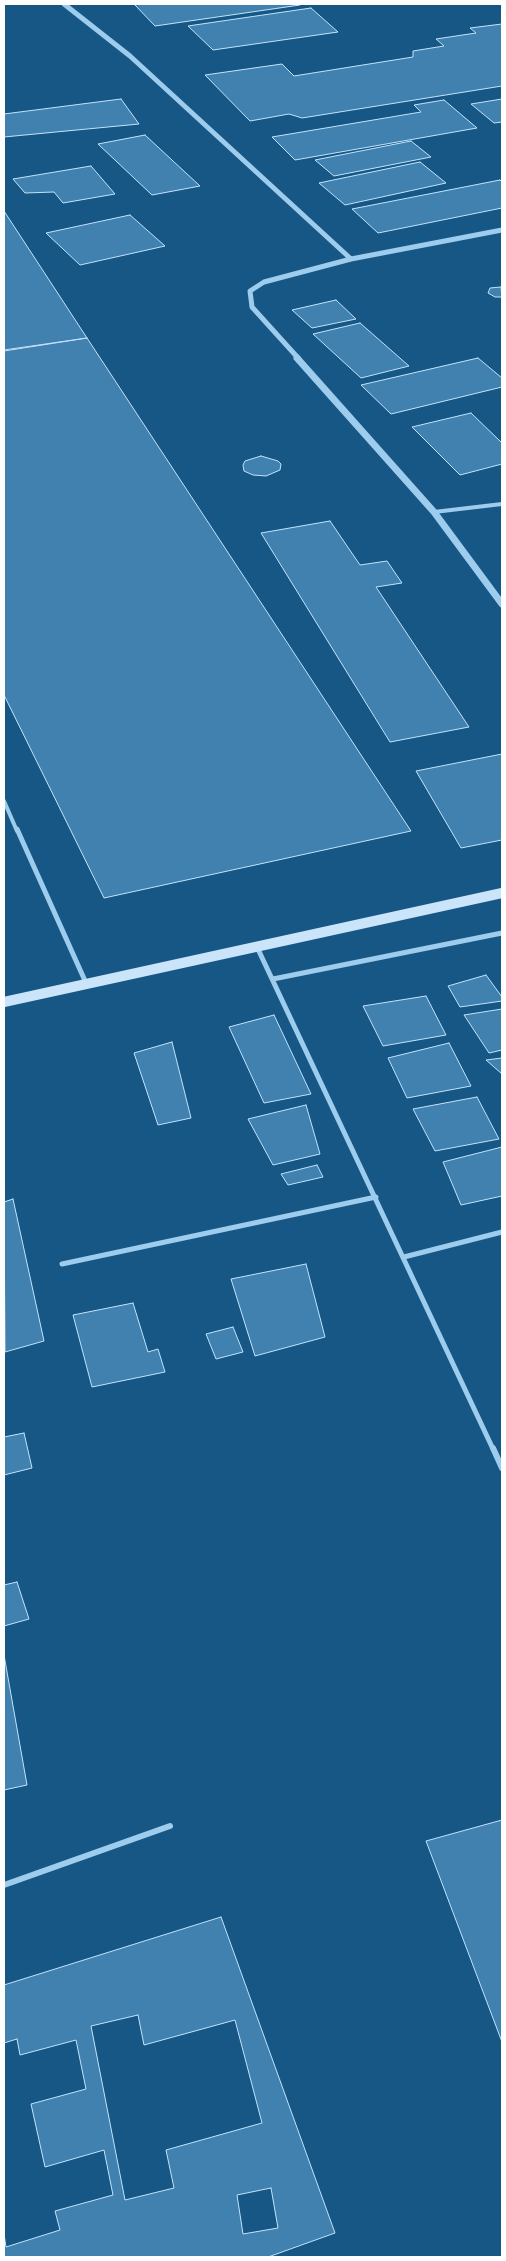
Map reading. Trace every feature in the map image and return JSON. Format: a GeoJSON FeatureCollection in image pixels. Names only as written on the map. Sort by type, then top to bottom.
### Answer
{"type":"FeatureCollection","features":[{"type":"Feature","properties":{"kind":"main road"},"geometry":{"type":"LineString","coordinates":[[4,1002],[502,893]]}},
{"type":"Feature","properties":{"kind":"street"},"geometry":{"type":"LineString","coordinates":[[64,4],[130,56],[351,259]]}},
{"type":"Feature","properties":{"kind":"street"},"geometry":{"type":"LineString","coordinates":[[502,230],[351,259],[264,282],[250,291],[252,308],[434,512],[502,604]]}},
{"type":"Feature","properties":{"kind":"street"},"geometry":{"type":"LineString","coordinates":[[434,512],[502,504]]}},
{"type":"Feature","properties":{"kind":"street"},"geometry":{"type":"LineString","coordinates":[[4,801],[86,983]]}},
{"type":"Feature","properties":{"kind":"street"},"geometry":{"type":"LineString","coordinates":[[273,978],[502,933]]}},
{"type":"Feature","properties":{"kind":"street"},"geometry":{"type":"LineString","coordinates":[[257,947],[502,1468]]}},
{"type":"Feature","properties":{"kind":"street"},"geometry":{"type":"LineString","coordinates":[[62,1264],[376,1197]]}},
{"type":"Feature","properties":{"kind":"street"},"geometry":{"type":"LineString","coordinates":[[404,1257],[502,1232]]}},
{"type":"Feature","properties":{"kind":"street"},"geometry":{"type":"LineString","coordinates":[[4,1885],[170,1826]]}},
{"type":"Feature","properties":{"kind":"building"},"geometry":{"type":"Polygon","coordinates":[[[134,4],[299,4],[300,5],[155,26],[134,4]]]}},
{"type":"Feature","properties":{"kind":"building"},"geometry":{"type":"Polygon","coordinates":[[[311,8],[338,32],[213,50],[188,26],[311,8]]]}},
{"type":"Feature","properties":{"kind":"building"},"geometry":{"type":"Polygon","coordinates":[[[502,24],[502,86],[302,118],[289,114],[250,121],[205,75],[282,64],[294,76],[413,57],[413,51],[444,46],[436,39],[476,33],[470,28],[502,24]]]}},
{"type":"Feature","properties":{"kind":"building"},"geometry":{"type":"Polygon","coordinates":[[[121,99],[139,124],[4,137],[4,114],[121,99]]]}},
{"type":"Feature","properties":{"kind":"building"},"geometry":{"type":"Polygon","coordinates":[[[502,99],[502,122],[494,123],[471,104],[502,99]]]}},
{"type":"Feature","properties":{"kind":"building"},"geometry":{"type":"Polygon","coordinates":[[[444,100],[477,128],[295,160],[272,137],[421,112],[414,105],[444,100]]]}},
{"type":"Feature","properties":{"kind":"building"},"geometry":{"type":"Polygon","coordinates":[[[145,135],[200,186],[152,195],[98,144],[145,135]]]}},
{"type":"Feature","properties":{"kind":"building"},"geometry":{"type":"Polygon","coordinates":[[[411,141],[431,157],[334,176],[315,160],[411,141]]]}},
{"type":"Feature","properties":{"kind":"building"},"geometry":{"type":"Polygon","coordinates":[[[420,162],[446,183],[345,205],[319,183],[420,162]]]}},
{"type":"Feature","properties":{"kind":"building"},"geometry":{"type":"Polygon","coordinates":[[[91,166],[115,194],[63,203],[54,192],[25,193],[13,179],[91,166]]]}},
{"type":"Feature","properties":{"kind":"building"},"geometry":{"type":"Polygon","coordinates":[[[500,180],[502,182],[502,208],[378,233],[352,209],[500,180]]]}},
{"type":"Feature","properties":{"kind":"building"},"geometry":{"type":"Polygon","coordinates":[[[4,211],[87,338],[4,350],[4,211]]]}},
{"type":"Feature","properties":{"kind":"building"},"geometry":{"type":"Polygon","coordinates":[[[130,215],[165,246],[80,265],[46,233],[130,215]]]}},
{"type":"Feature","properties":{"kind":"building"},"geometry":{"type":"Polygon","coordinates":[[[501,287],[502,297],[495,297],[488,293],[490,288],[501,287]]]}},
{"type":"Feature","properties":{"kind":"building"},"geometry":{"type":"Polygon","coordinates":[[[336,300],[356,319],[312,328],[292,310],[336,300]]]}},
{"type":"Feature","properties":{"kind":"building"},"geometry":{"type":"Polygon","coordinates":[[[360,323],[409,366],[361,378],[313,334],[360,323]]]}},
{"type":"Feature","properties":{"kind":"building"},"geometry":{"type":"Polygon","coordinates":[[[87,338],[411,831],[104,898],[4,695],[4,351],[87,338]]]}},
{"type":"Feature","properties":{"kind":"building"},"geometry":{"type":"Polygon","coordinates":[[[478,358],[502,378],[502,387],[391,414],[361,385],[478,358]]]}},
{"type":"Feature","properties":{"kind":"building"},"geometry":{"type":"Polygon","coordinates":[[[471,413],[502,443],[502,464],[460,475],[412,427],[471,413]]]}},
{"type":"Feature","properties":{"kind":"building"},"geometry":{"type":"Polygon","coordinates":[[[261,456],[278,461],[281,464],[280,470],[266,476],[253,475],[244,471],[243,465],[245,461],[261,456]]]}},
{"type":"Feature","properties":{"kind":"building"},"geometry":{"type":"Polygon","coordinates":[[[330,521],[360,565],[387,561],[402,583],[376,587],[469,727],[390,742],[261,533],[330,521]]]}},
{"type":"Feature","properties":{"kind":"building"},"geometry":{"type":"Polygon","coordinates":[[[502,754],[502,840],[461,848],[416,771],[502,754]]]}},
{"type":"Feature","properties":{"kind":"building"},"geometry":{"type":"Polygon","coordinates":[[[486,975],[502,997],[502,1001],[460,1007],[448,986],[486,975]]]}},
{"type":"Feature","properties":{"kind":"building"},"geometry":{"type":"Polygon","coordinates":[[[426,996],[446,1035],[383,1046],[363,1006],[426,996]]]}},
{"type":"Feature","properties":{"kind":"building"},"geometry":{"type":"Polygon","coordinates":[[[502,1009],[502,1050],[489,1053],[464,1015],[502,1009]]]}},
{"type":"Feature","properties":{"kind":"building"},"geometry":{"type":"Polygon","coordinates":[[[274,1015],[311,1094],[264,1103],[229,1027],[274,1015]]]}},
{"type":"Feature","properties":{"kind":"building"},"geometry":{"type":"Polygon","coordinates":[[[172,1042],[191,1118],[158,1125],[134,1053],[172,1042]]]}},
{"type":"Feature","properties":{"kind":"building"},"geometry":{"type":"Polygon","coordinates":[[[449,1043],[471,1086],[407,1098],[388,1058],[449,1043]]]}},
{"type":"Feature","properties":{"kind":"building"},"geometry":{"type":"Polygon","coordinates":[[[502,1058],[502,1074],[486,1060],[502,1058]]]}},
{"type":"Feature","properties":{"kind":"building"},"geometry":{"type":"Polygon","coordinates":[[[477,1097],[499,1139],[435,1151],[413,1109],[477,1097]]]}},
{"type":"Feature","properties":{"kind":"building"},"geometry":{"type":"Polygon","coordinates":[[[306,1105],[320,1154],[273,1165],[248,1119],[306,1105]]]}},
{"type":"Feature","properties":{"kind":"building"},"geometry":{"type":"Polygon","coordinates":[[[502,1147],[502,1196],[461,1205],[443,1162],[502,1147]]]}},
{"type":"Feature","properties":{"kind":"building"},"geometry":{"type":"Polygon","coordinates":[[[317,1165],[323,1177],[288,1185],[281,1174],[317,1165]]]}},
{"type":"Feature","properties":{"kind":"building"},"geometry":{"type":"Polygon","coordinates":[[[13,1199],[44,1341],[5,1352],[4,1202],[13,1199]]]}},
{"type":"Feature","properties":{"kind":"building"},"geometry":{"type":"Polygon","coordinates":[[[306,1264],[325,1337],[255,1356],[231,1279],[306,1264]]]}},
{"type":"Feature","properties":{"kind":"building"},"geometry":{"type":"Polygon","coordinates":[[[133,1303],[148,1352],[158,1349],[165,1372],[92,1387],[73,1315],[133,1303]]]}},
{"type":"Feature","properties":{"kind":"building"},"geometry":{"type":"Polygon","coordinates":[[[233,1327],[243,1352],[216,1359],[206,1334],[233,1327]]]}},
{"type":"Feature","properties":{"kind":"building"},"geometry":{"type":"Polygon","coordinates":[[[24,1433],[32,1468],[4,1475],[4,1437],[24,1433]]]}},
{"type":"Feature","properties":{"kind":"building"},"geometry":{"type":"Polygon","coordinates":[[[17,1582],[29,1619],[4,1626],[4,1585],[17,1582]]]}},
{"type":"Feature","properties":{"kind":"building"},"geometry":{"type":"Polygon","coordinates":[[[4,1655],[27,1785],[4,1790],[4,1655]]]}},
{"type":"Feature","properties":{"kind":"building"},"geometry":{"type":"Polygon","coordinates":[[[502,1820],[502,2042],[426,1841],[502,1820]]]}},
{"type":"Feature","properties":{"kind":"building"},"geometry":{"type":"Polygon","coordinates":[[[221,1917],[335,2233],[268,2257],[4,2257],[4,1985],[221,1917]]]}},
{"type":"Feature","properties":{"kind":"building"},"geometry":{"type":"Polygon","coordinates":[[[138,2015],[144,2045],[235,2020],[262,2123],[166,2150],[174,2188],[125,2200],[91,2026],[138,2015]]]}},
{"type":"Feature","properties":{"kind":"building"},"geometry":{"type":"Polygon","coordinates":[[[17,2039],[20,2055],[76,2040],[86,2089],[31,2104],[45,2167],[104,2150],[113,2195],[55,2211],[60,2230],[6,2247],[4,2234],[4,2043],[17,2039]]]}},
{"type":"Feature","properties":{"kind":"building"},"geometry":{"type":"Polygon","coordinates":[[[271,2188],[278,2228],[243,2234],[237,2195],[271,2188]]]}}]}
